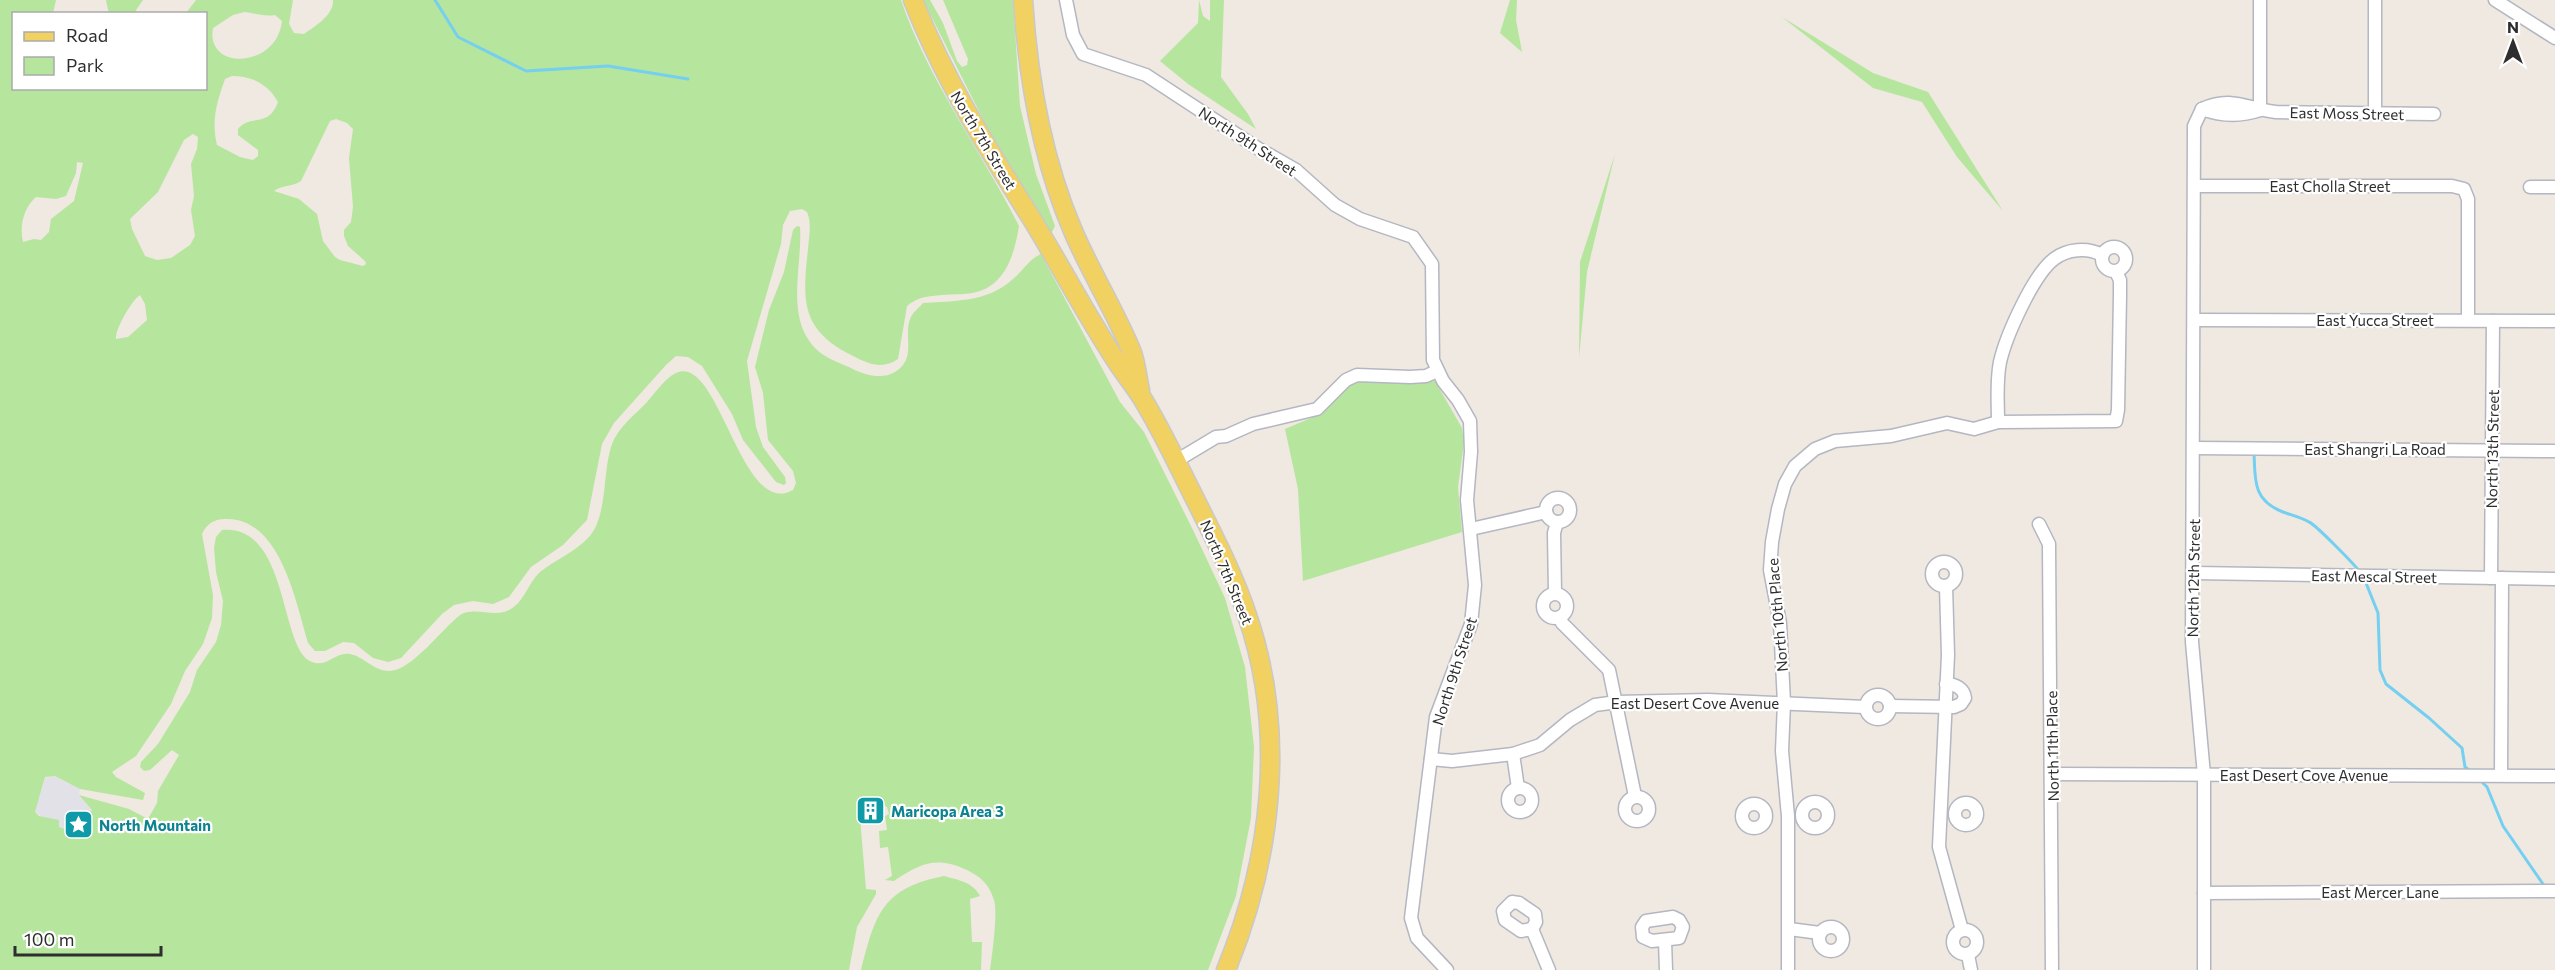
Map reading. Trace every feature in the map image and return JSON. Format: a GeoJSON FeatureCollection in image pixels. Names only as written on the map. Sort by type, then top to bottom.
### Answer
{"type":"FeatureCollection","features":[{"type":"Feature","properties":{"kind":"main road","name":"North 7th Street"},"geometry":{"type":"LineString","coordinates":[[913,0],[941,63],[969,117],[1114,358],[1142,397],[1227,563],[1248,617],[1258,653],[1268,715],[1269,795],[1262,857],[1247,914],[1226,970]]}},
{"type":"Feature","properties":{"kind":"main road","name":"North 7th Street"},"geometry":{"type":"LineString","coordinates":[[1023,0],[1033,87],[1056,186],[1072,230],[1131,351],[1142,397]]}},
{"type":"Feature","properties":{"kind":"street","name":"North 9th Street"},"geometry":{"type":"LineString","coordinates":[[1066,0],[1073,35],[1083,54],[1146,75],[1232,133],[1296,170],[1335,205],[1360,219],[1413,237],[1432,264],[1433,360],[1437,371],[1470,421],[1471,452],[1467,500],[1476,585],[1471,624],[1436,717],[1411,918],[1417,938],[1447,970]]}},
{"type":"Feature","properties":{"kind":"street"},"geometry":{"type":"LineString","coordinates":[[2260,0],[2260,110]]}},
{"type":"Feature","properties":{"kind":"street"},"geometry":{"type":"LineString","coordinates":[[2375,0],[2375,113]]}},
{"type":"Feature","properties":{"kind":"street"},"geometry":{"type":"LineString","coordinates":[[2495,0],[2555,38]]}},
{"type":"Feature","properties":{"kind":"street","name":"East Moss Street"},"geometry":{"type":"LineString","coordinates":[[2202,109],[2214,104],[2237,103],[2247,104],[2260,110],[2434,114]]}},
{"type":"Feature","properties":{"kind":"street","name":"North 12th Street"},"geometry":{"type":"LineString","coordinates":[[2202,109],[2194,126],[2196,186],[2192,642],[2204,775],[2204,970]]}},
{"type":"Feature","properties":{"kind":"street","name":"East Cholla Street"},"geometry":{"type":"LineString","coordinates":[[2196,186],[2452,186],[2464,189],[2468,199],[2468,320]]}},
{"type":"Feature","properties":{"kind":"street"},"geometry":{"type":"LineString","coordinates":[[2530,187],[2555,187]]}},
{"type":"Feature","properties":{"kind":"street"},"geometry":{"type":"LineString","coordinates":[[2102,255],[2088,250],[2063,253],[2052,260],[2023,303],[2007,336],[2000,364],[1998,422],[2116,421],[2120,280],[2116,272],[2106,269],[2102,263],[2102,255],[2107,249],[2113,247],[2122,250],[2126,262],[2116,272]]}},
{"type":"Feature","properties":{"kind":"street","name":"East Yucca Street"},"geometry":{"type":"LineString","coordinates":[[2195,320],[2555,321]]}},
{"type":"Feature","properties":{"kind":"street","name":"North 13th Street"},"geometry":{"type":"LineString","coordinates":[[2493,321],[2492,450],[2501,775]]}},
{"type":"Feature","properties":{"kind":"street"},"geometry":{"type":"LineString","coordinates":[[1176,461],[1216,437],[1226,436],[1253,423],[1317,409],[1346,380],[1357,375],[1410,377],[1426,376],[1437,371]]}},
{"type":"Feature","properties":{"kind":"street","name":"North 10th Place"},"geometry":{"type":"LineString","coordinates":[[1788,970],[1788,816],[1782,752],[1784,703],[1780,623],[1770,570],[1772,542],[1785,484],[1795,466],[1804,457],[1815,449],[1835,441],[1891,436],[1947,423],[1974,429],[1998,422]]}},
{"type":"Feature","properties":{"kind":"street","name":"East Shangri La Road"},"geometry":{"type":"LineString","coordinates":[[2194,448],[2555,451]]}},
{"type":"Feature","properties":{"kind":"street"},"geometry":{"type":"LineString","coordinates":[[1553,499],[1565,500],[1570,506],[1570,514],[1565,521],[1557,522],[1551,520],[1546,512],[1547,504],[1553,499]]}},
{"type":"Feature","properties":{"kind":"street"},"geometry":{"type":"LineString","coordinates":[[1471,529],[1546,512]]}},
{"type":"Feature","properties":{"kind":"street"},"geometry":{"type":"LineString","coordinates":[[1555,593],[1554,534],[1557,522]]}},
{"type":"Feature","properties":{"kind":"street","name":"North 11th Place"},"geometry":{"type":"LineString","coordinates":[[2039,524],[2049,544],[2052,970]]}},
{"type":"Feature","properties":{"kind":"street","name":"East Mescal Street"},"geometry":{"type":"LineString","coordinates":[[2194,573],[2555,579]]}},
{"type":"Feature","properties":{"kind":"street"},"geometry":{"type":"LineString","coordinates":[[1946,586],[1947,684],[1940,847],[1962,930]]}},
{"type":"Feature","properties":{"kind":"street"},"geometry":{"type":"LineString","coordinates":[[1555,593],[1563,596],[1567,603],[1566,611],[1560,617],[1548,616],[1542,606],[1545,598],[1555,593]]}},
{"type":"Feature","properties":{"kind":"street"},"geometry":{"type":"LineString","coordinates":[[1560,617],[1562,623],[1609,670],[1635,796]]}},
{"type":"Feature","properties":{"kind":"street"},"geometry":{"type":"LineString","coordinates":[[1946,707],[1958,706],[1965,698],[1958,687],[1947,684]]}},
{"type":"Feature","properties":{"kind":"street","name":"East Desert Cove Avenue"},"geometry":{"type":"LineString","coordinates":[[1877,694],[1885,696],[1890,706],[1887,716],[1880,719],[1870,716],[1865,707],[1868,700],[1877,694]]}},
{"type":"Feature","properties":{"kind":"street","name":"East Desert Cove Avenue"},"geometry":{"type":"LineString","coordinates":[[1431,759],[1452,761],[1513,754],[1540,745],[1570,720],[1595,705],[1617,702],[1708,700],[1865,707]]}},
{"type":"Feature","properties":{"kind":"street","name":"East Desert Cove Avenue"},"geometry":{"type":"LineString","coordinates":[[1890,706],[1946,707]]}},
{"type":"Feature","properties":{"kind":"street"},"geometry":{"type":"LineString","coordinates":[[1513,754],[1518,788]]}},
{"type":"Feature","properties":{"kind":"street","name":"East Desert Cove Avenue"},"geometry":{"type":"LineString","coordinates":[[2052,774],[2555,776]]}},
{"type":"Feature","properties":{"kind":"street"},"geometry":{"type":"LineString","coordinates":[[1940,816],[1955,814]]}},
{"type":"Feature","properties":{"kind":"street"},"geometry":{"type":"LineString","coordinates":[[1767,816],[1802,816]]}},
{"type":"Feature","properties":{"kind":"street","name":"East Mercer Lane"},"geometry":{"type":"LineString","coordinates":[[2204,892],[2555,891]]}},
{"type":"Feature","properties":{"kind":"street"},"geometry":{"type":"LineString","coordinates":[[1532,929],[1550,970]]}},
{"type":"Feature","properties":{"kind":"street"},"geometry":{"type":"LineString","coordinates":[[1789,929],[1820,933]]}},
{"type":"Feature","properties":{"kind":"street"},"geometry":{"type":"LineString","coordinates":[[1962,930],[1954,938],[1953,945],[1957,952],[1968,955]]}},
{"type":"Feature","properties":{"kind":"street"},"geometry":{"type":"LineString","coordinates":[[1962,930],[1974,933],[1977,940],[1977,948],[1968,955]]}},
{"type":"Feature","properties":{"kind":"street"},"geometry":{"type":"LineString","coordinates":[[1665,941],[1666,970]]}},
{"type":"Feature","properties":{"kind":"street"},"geometry":{"type":"LineString","coordinates":[[1968,955],[1971,970]]}},
{"type":"Feature","properties":{"kind":"shaded area"},"geometry":{"type":"Polygon","coordinates":[[[55,776],[80,789],[79,795],[92,810],[83,824],[84,836],[72,836],[35,812],[45,778],[55,776]]]}},
{"type":"Feature","properties":{"kind":"green space"},"geometry":{"type":"Polygon","coordinates":[[[0,0],[56,0],[53,12],[12,12],[12,90],[207,90],[207,12],[187,12],[196,0],[293,0],[289,24],[294,33],[304,34],[327,15],[333,0],[901,0],[925,58],[1019,226],[1015,245],[1003,273],[989,287],[971,293],[923,298],[907,306],[898,359],[877,365],[861,360],[837,347],[815,326],[809,314],[805,285],[809,217],[802,209],[790,211],[783,225],[781,244],[747,361],[756,427],[763,447],[785,477],[784,485],[776,482],[743,440],[732,414],[702,366],[688,357],[676,356],[614,423],[602,444],[587,520],[563,545],[531,567],[509,597],[493,604],[473,601],[454,605],[442,614],[401,658],[388,662],[373,658],[354,643],[343,642],[325,651],[315,651],[308,643],[291,586],[273,548],[261,533],[246,523],[228,519],[215,520],[206,527],[202,534],[213,595],[212,618],[203,644],[185,671],[171,704],[136,756],[112,772],[116,777],[145,793],[143,800],[80,789],[55,776],[45,777],[35,812],[39,816],[59,820],[59,827],[70,831],[72,836],[84,836],[84,826],[81,824],[92,810],[79,795],[129,809],[148,819],[157,803],[158,791],[179,755],[172,750],[150,770],[144,771],[140,767],[141,762],[158,744],[190,692],[197,670],[216,642],[221,625],[223,601],[216,572],[214,548],[216,537],[222,530],[244,533],[260,547],[272,566],[301,653],[312,662],[322,663],[340,655],[350,654],[379,669],[390,671],[399,669],[417,657],[460,615],[471,612],[497,613],[514,607],[540,572],[577,548],[588,538],[598,520],[612,443],[625,424],[664,382],[676,373],[691,373],[705,387],[744,461],[759,481],[775,493],[793,490],[796,483],[793,471],[768,440],[763,393],[755,367],[769,310],[784,272],[793,230],[797,226],[800,227],[800,243],[797,294],[802,327],[810,342],[822,354],[856,371],[873,376],[890,374],[902,366],[908,353],[908,331],[912,315],[923,303],[971,299],[993,292],[1004,287],[1041,254],[1120,402],[1144,432],[1225,598],[1245,667],[1254,747],[1251,818],[1236,896],[1208,970],[990,970],[995,906],[987,885],[967,870],[946,863],[921,866],[894,881],[885,880],[892,876],[888,847],[880,848],[879,831],[887,830],[885,816],[889,814],[887,807],[875,801],[859,806],[866,889],[876,890],[876,894],[857,927],[849,970],[0,970],[0,0]],[[244,12],[233,15],[213,28],[213,42],[220,52],[230,57],[243,59],[256,56],[268,48],[277,37],[282,21],[275,15],[244,12]],[[232,76],[225,79],[217,103],[215,119],[217,145],[240,157],[253,160],[258,156],[258,150],[238,135],[238,129],[243,124],[269,115],[278,102],[269,90],[253,79],[232,76]],[[336,119],[330,121],[301,181],[274,191],[299,199],[317,214],[323,241],[335,257],[363,266],[366,264],[365,261],[348,246],[344,236],[344,230],[351,222],[353,207],[349,158],[353,129],[347,123],[336,119]],[[193,134],[184,140],[158,192],[130,219],[132,229],[145,256],[157,260],[171,258],[190,245],[195,236],[191,210],[194,196],[191,164],[197,149],[198,137],[193,134]],[[77,162],[76,173],[66,196],[56,199],[36,197],[28,206],[22,230],[23,242],[41,240],[49,232],[51,219],[74,201],[83,163],[77,162]],[[140,295],[121,322],[116,339],[128,337],[147,320],[145,304],[140,295]]]}},
{"type":"Feature","properties":{"kind":"green space"},"geometry":{"type":"Polygon","coordinates":[[[106,0],[143,0],[137,12],[109,12],[106,0]]]}},
{"type":"Feature","properties":{"kind":"green space"},"geometry":{"type":"Polygon","coordinates":[[[923,0],[930,0],[943,23],[957,61],[962,67],[967,65],[968,59],[943,0],[1013,0],[1020,106],[1036,174],[1055,226],[1051,234],[992,137],[923,0]]]}},
{"type":"Feature","properties":{"kind":"green space"},"geometry":{"type":"Polygon","coordinates":[[[1199,0],[1203,16],[1210,21],[1210,0],[1224,0],[1221,77],[1256,129],[1188,84],[1160,61],[1198,23],[1199,0]]]}},
{"type":"Feature","properties":{"kind":"green space"},"geometry":{"type":"Polygon","coordinates":[[[1510,0],[1517,0],[1516,20],[1522,52],[1500,33],[1510,0]]]}},
{"type":"Feature","properties":{"kind":"green space"},"geometry":{"type":"Polygon","coordinates":[[[1782,17],[1873,73],[1928,92],[2003,211],[1957,157],[1922,102],[1873,88],[1782,17]]]}},
{"type":"Feature","properties":{"kind":"green space"},"geometry":{"type":"Polygon","coordinates":[[[1615,154],[1587,272],[1579,358],[1580,262],[1615,154]]]}},
{"type":"Feature","properties":{"kind":"green space"},"geometry":{"type":"Polygon","coordinates":[[[1352,381],[1435,381],[1462,428],[1464,443],[1458,487],[1462,532],[1303,581],[1298,489],[1285,429],[1318,415],[1352,381]]]}},
{"type":"Feature","properties":{"kind":"green space"},"geometry":{"type":"Polygon","coordinates":[[[944,876],[969,885],[980,896],[970,899],[972,942],[982,942],[981,970],[861,970],[871,934],[884,907],[907,888],[944,876]]]}},
{"type":"Feature","properties":{"kind":"waterway"},"geometry":{"type":"LineString","coordinates":[[435,0],[458,37],[526,71],[608,66],[688,79]]}},
{"type":"Feature","properties":{"kind":"waterway"},"geometry":{"type":"LineString","coordinates":[[2254,450],[2255,479],[2260,495],[2273,507],[2313,525],[2359,571]]}},
{"type":"Feature","properties":{"kind":"waterway"},"geometry":{"type":"LineString","coordinates":[[2364,578],[2378,613],[2380,670],[2386,684],[2462,748],[2465,767],[2469,770]]}},
{"type":"Feature","properties":{"kind":"waterway"},"geometry":{"type":"LineString","coordinates":[[2481,781],[2487,787],[2503,826],[2545,887]]}},
{"type":"Feature","properties":{"kind":"place","name":"Maricopa Area 3"},"geometry":{"type":"Point","coordinates":[870,811]}},
{"type":"Feature","properties":{"kind":"place","name":"North Mountain"},"geometry":{"type":"Point","coordinates":[78,825]}}]}
